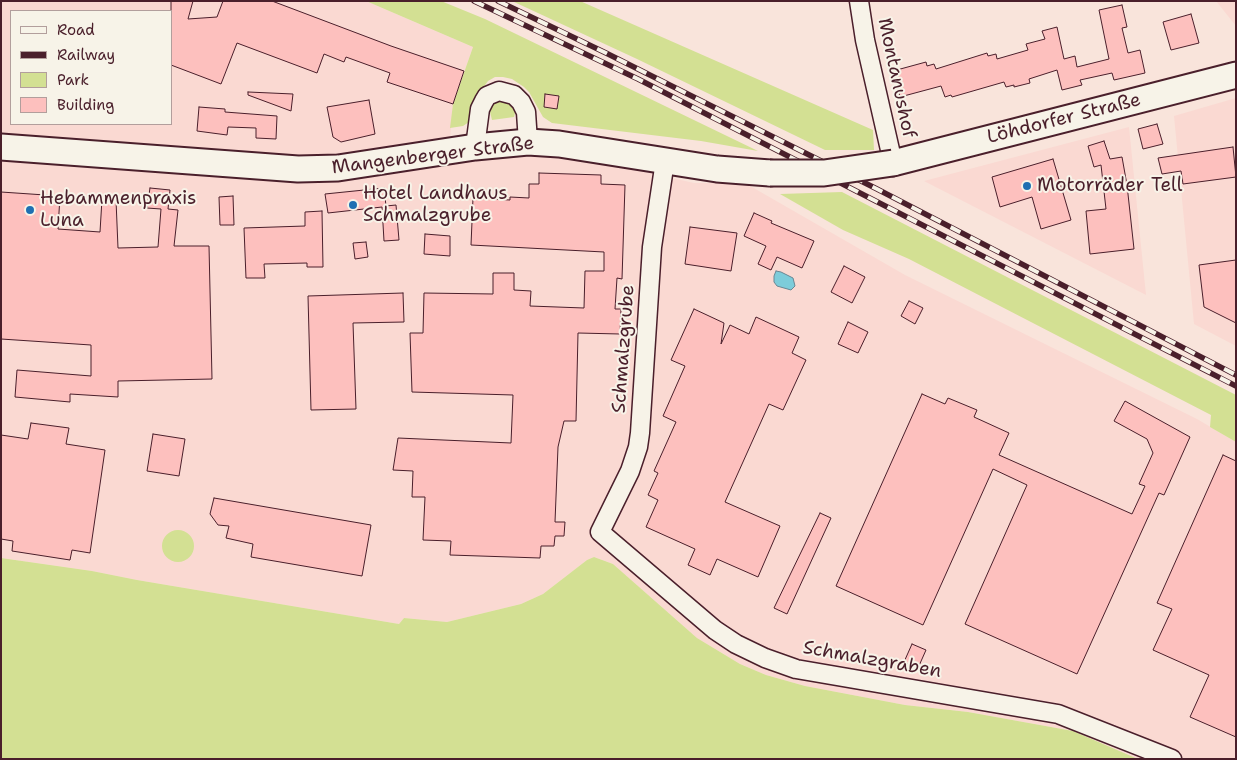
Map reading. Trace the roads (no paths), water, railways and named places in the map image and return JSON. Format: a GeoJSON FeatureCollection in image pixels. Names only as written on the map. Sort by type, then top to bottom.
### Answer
{"type":"FeatureCollection","features":[{"type":"Feature","properties":{"kind":"main road","name":"Löhdorfer Straße"},"geometry":{"type":"LineString","coordinates":[[893,163],[1236,75]]}},
{"type":"Feature","properties":{"kind":"main road","name":"Mangenberger Straße"},"geometry":{"type":"LineString","coordinates":[[1,147],[298,169],[338,168],[475,147],[528,142],[560,144],[717,169],[770,173],[824,173],[893,163]]}},
{"type":"Feature","properties":{"kind":"street","name":"Montanushof"},"geometry":{"type":"LineString","coordinates":[[859,1],[865,40],[893,163]]}},
{"type":"Feature","properties":{"kind":"street"},"geometry":{"type":"LineString","coordinates":[[475,147],[480,109],[487,96],[499,91],[514,95],[521,102],[526,112],[528,142]]}},
{"type":"Feature","properties":{"kind":"street","name":"Schmalzgrube"},"geometry":{"type":"LineString","coordinates":[[600,532],[630,471],[638,447],[652,247],[665,161]]}},
{"type":"Feature","properties":{"kind":"street","name":"Schmalzgraben"},"geometry":{"type":"LineString","coordinates":[[600,532],[714,630],[736,644],[765,658],[805,671],[1058,714],[1172,759]]}},
{"type":"Feature","properties":{"kind":"water"},"geometry":{"type":"Polygon","coordinates":[[[776,271],[793,278],[795,286],[791,290],[777,286],[774,282],[776,271]]]}},
{"type":"Feature","properties":{"kind":"railway"},"geometry":{"type":"LineString","coordinates":[[474,1],[638,79],[1236,386]]}},
{"type":"Feature","properties":{"kind":"railway"},"geometry":{"type":"LineString","coordinates":[[498,1],[877,189],[1236,375]]}},
{"type":"Feature","properties":{"kind":"place","name":"Motorräder Tell"},"geometry":{"type":"Point","coordinates":[1027,186]}},
{"type":"Feature","properties":{"kind":"place","name":"Hotel Landhaus Schmalzgrube"},"geometry":{"type":"Point","coordinates":[353,205]}},
{"type":"Feature","properties":{"kind":"place","name":"Hebammenpraxis Luna"},"geometry":{"type":"Point","coordinates":[30,210]}}]}
